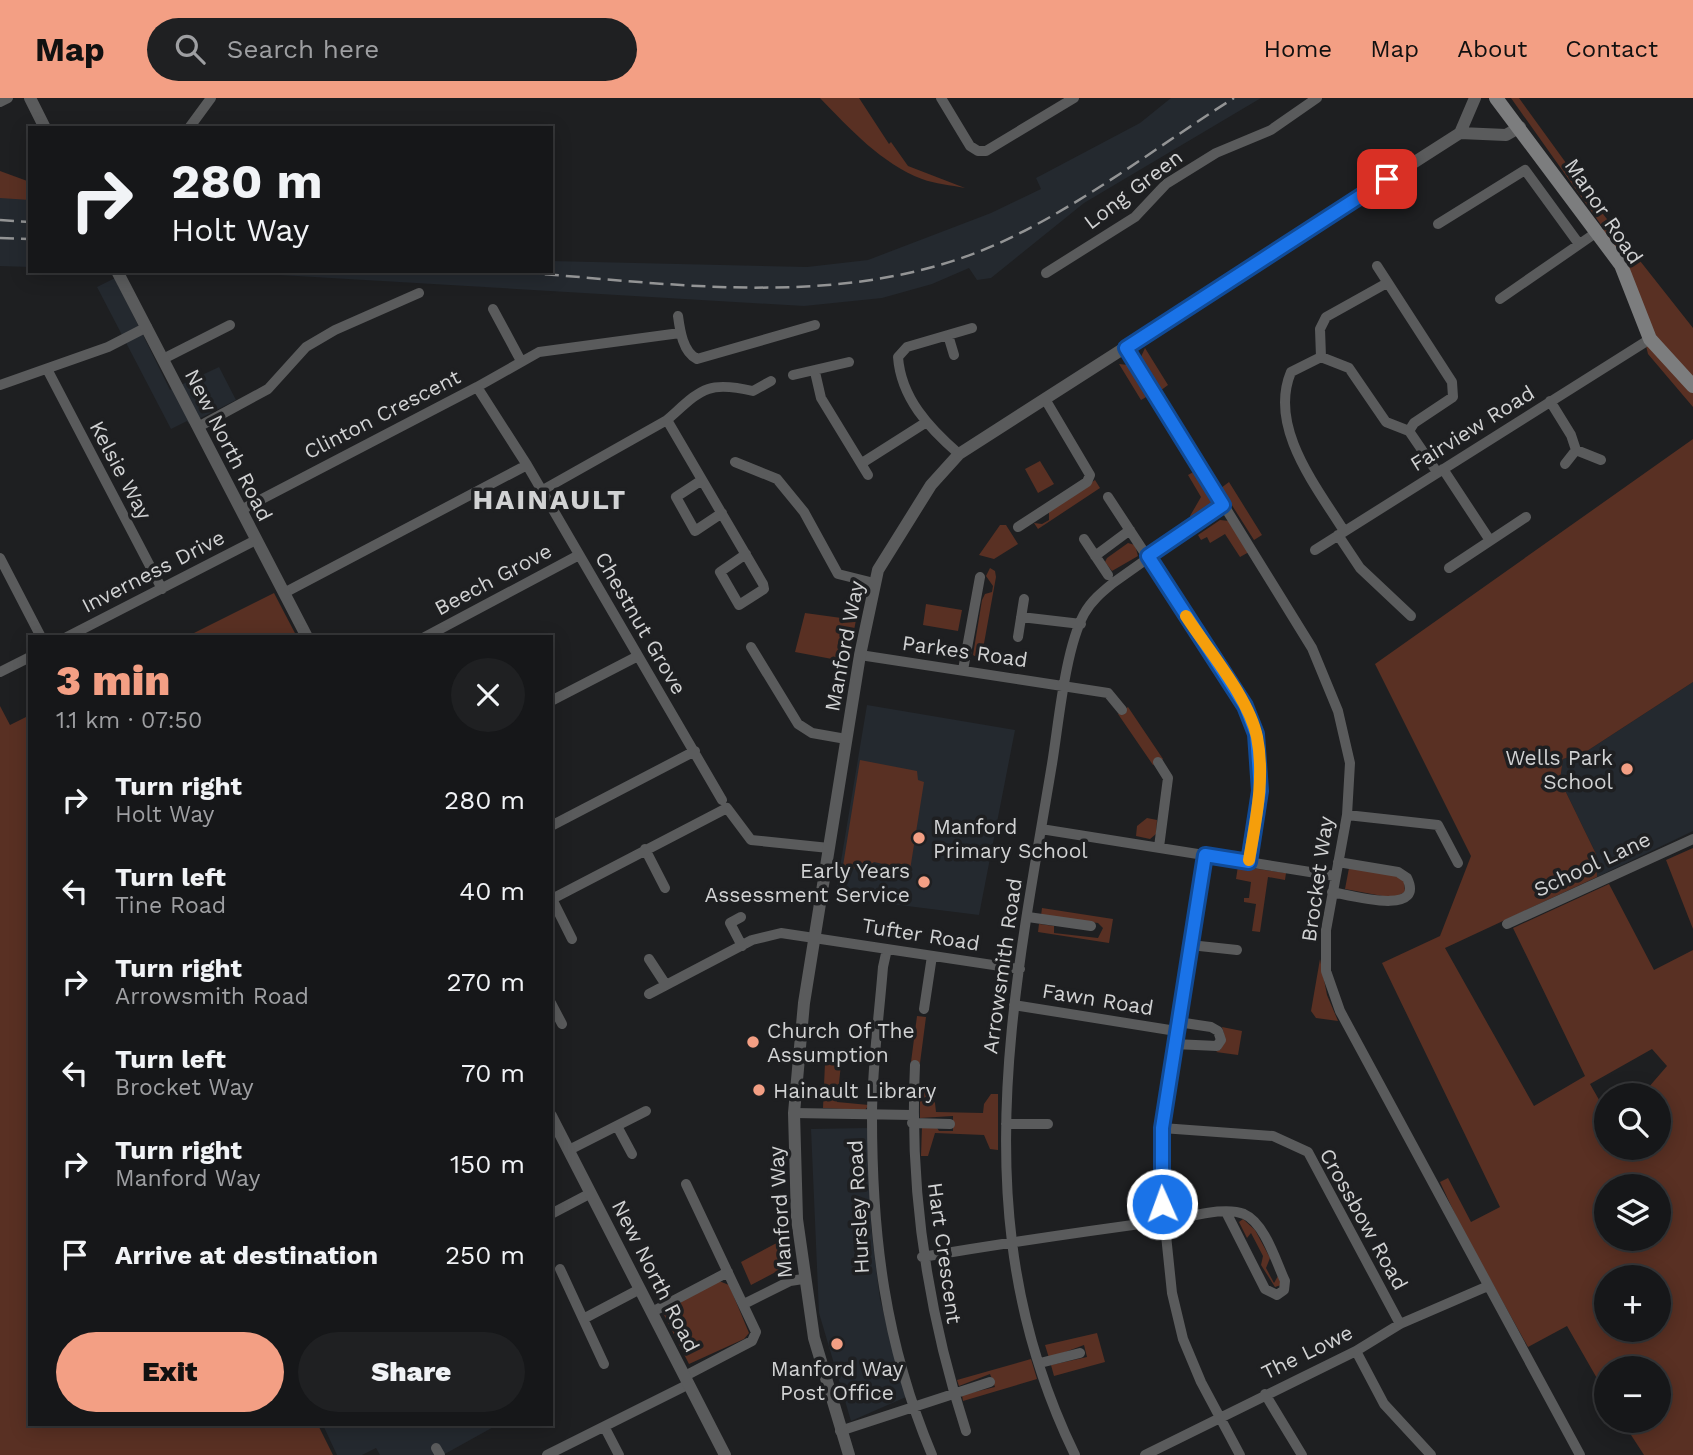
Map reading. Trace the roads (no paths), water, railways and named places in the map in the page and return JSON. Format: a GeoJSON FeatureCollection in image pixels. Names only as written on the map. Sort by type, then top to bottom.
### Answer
{"type":"FeatureCollection","features":[{"type":"Feature","properties":{"kind":"main road","name":"Manor Road"},"geometry":{"type":"LineString","coordinates":[[1496,98],[1620,265],[1650,339],[1693,386]]}},
{"type":"Feature","properties":{"kind":"street"},"geometry":{"type":"LineString","coordinates":[[0,102],[8,98]]}},
{"type":"Feature","properties":{"kind":"street"},"geometry":{"type":"LineString","coordinates":[[190,126],[211,98]]}},
{"type":"Feature","properties":{"kind":"street"},"geometry":{"type":"LineString","coordinates":[[941,98],[970,146],[978,151],[986,151],[1074,98]]}},
{"type":"Feature","properties":{"kind":"street","name":"Long Green"},"geometry":{"type":"LineString","coordinates":[[1046,274],[1135,218],[1166,184],[1216,153],[1270,130],[1317,98]]}},
{"type":"Feature","properties":{"kind":"street"},"geometry":{"type":"LineString","coordinates":[[1475,98],[1460,133],[1506,135],[1520,127]]}},
{"type":"Feature","properties":{"kind":"street"},"geometry":{"type":"LineString","coordinates":[[33,99],[44,126]]}},
{"type":"Feature","properties":{"kind":"street","name":"Manford Way"},"geometry":{"type":"LineString","coordinates":[[849,1455],[814,1338],[803,1279],[797,1219],[794,1113],[804,1003],[860,655],[878,570],[931,485],[958,454],[1460,133]]}},
{"type":"Feature","properties":{"kind":"street"},"geometry":{"type":"LineString","coordinates":[[1438,224],[1525,170],[1579,244]]}},
{"type":"Feature","properties":{"kind":"street"},"geometry":{"type":"LineString","coordinates":[[1500,299],[1597,232]]}},
{"type":"Feature","properties":{"kind":"street"},"geometry":{"type":"LineString","coordinates":[[1377,267],[1452,382],[1453,397],[1414,423],[1409,431]]}},
{"type":"Feature","properties":{"kind":"street","name":"New North Road"},"geometry":{"type":"LineString","coordinates":[[118,273],[306,635]]}},
{"type":"Feature","properties":{"kind":"street"},"geometry":{"type":"LineString","coordinates":[[1321,357],[1320,329],[1326,317],[1387,283]]}},
{"type":"Feature","properties":{"kind":"street"},"geometry":{"type":"LineString","coordinates":[[198,427],[268,389],[306,347],[335,330],[419,293]]}},
{"type":"Feature","properties":{"kind":"street"},"geometry":{"type":"LineString","coordinates":[[493,309],[521,361]]}},
{"type":"Feature","properties":{"kind":"street"},"geometry":{"type":"LineString","coordinates":[[678,316],[680,332],[690,355],[698,359],[815,325]]}},
{"type":"Feature","properties":{"kind":"street"},"geometry":{"type":"LineString","coordinates":[[163,359],[230,325]]}},
{"type":"Feature","properties":{"kind":"street"},"geometry":{"type":"LineString","coordinates":[[0,385],[108,347],[147,327]]}},
{"type":"Feature","properties":{"kind":"street"},"geometry":{"type":"LineString","coordinates":[[958,454],[925,423],[900,375],[898,357],[907,347],[972,328]]}},
{"type":"Feature","properties":{"kind":"street"},"geometry":{"type":"LineString","coordinates":[[477,387],[540,352],[680,332]]}},
{"type":"Feature","properties":{"kind":"street"},"geometry":{"type":"LineString","coordinates":[[947,335],[954,355]]}},
{"type":"Feature","properties":{"kind":"street","name":"Fairview Road"},"geometry":{"type":"LineString","coordinates":[[1315,550],[1650,339]]}},
{"type":"Feature","properties":{"kind":"street","name":"Brocket Way"},"geometry":{"type":"LineString","coordinates":[[1126,348],[1312,648],[1338,711],[1350,763],[1347,815],[1326,930],[1326,971],[1340,1011],[1580,1455]]}},
{"type":"Feature","properties":{"kind":"street"},"geometry":{"type":"LineString","coordinates":[[1411,616],[1360,568],[1308,475],[1289,430],[1283,391],[1291,372],[1321,357],[1349,368],[1386,422],[1409,431],[1489,540]]}},
{"type":"Feature","properties":{"kind":"street"},"geometry":{"type":"LineString","coordinates":[[793,375],[849,362]]}},
{"type":"Feature","properties":{"kind":"street","name":"Kelsie Way"},"geometry":{"type":"LineString","coordinates":[[47,369],[162,589]]}},
{"type":"Feature","properties":{"kind":"street"},"geometry":{"type":"LineString","coordinates":[[815,372],[821,398],[868,475]]}},
{"type":"Feature","properties":{"kind":"street"},"geometry":{"type":"LineString","coordinates":[[541,491],[667,420],[698,393],[724,384],[753,391],[771,381]]}},
{"type":"Feature","properties":{"kind":"street","name":"Clinton Crescent"},"geometry":{"type":"LineString","coordinates":[[241,510],[477,387],[527,465]]}},
{"type":"Feature","properties":{"kind":"street"},"geometry":{"type":"LineString","coordinates":[[1018,527],[1087,482],[1089,469],[1045,399]]}},
{"type":"Feature","properties":{"kind":"street"},"geometry":{"type":"LineString","coordinates":[[1550,401],[1572,435],[1576,450]]}},
{"type":"Feature","properties":{"kind":"street"},"geometry":{"type":"LineString","coordinates":[[667,420],[722,513],[746,555],[764,589],[739,605],[720,572],[746,555]]}},
{"type":"Feature","properties":{"kind":"street"},"geometry":{"type":"LineString","coordinates":[[862,463],[925,423]]}},
{"type":"Feature","properties":{"kind":"street"},"geometry":{"type":"LineString","coordinates":[[1576,450],[1601,460]]}},
{"type":"Feature","properties":{"kind":"street"},"geometry":{"type":"LineString","coordinates":[[1565,464],[1576,450]]}},
{"type":"Feature","properties":{"kind":"street"},"geometry":{"type":"LineString","coordinates":[[735,463],[777,479],[804,512],[838,575],[874,583]]}},
{"type":"Feature","properties":{"kind":"street"},"geometry":{"type":"LineString","coordinates":[[284,593],[527,465]]}},
{"type":"Feature","properties":{"kind":"street","name":"Chestnut Grove"},"geometry":{"type":"LineString","coordinates":[[527,465],[722,800]]}},
{"type":"Feature","properties":{"kind":"street"},"geometry":{"type":"LineString","coordinates":[[702,480],[676,497],[695,531],[722,513]]}},
{"type":"Feature","properties":{"kind":"street"},"geometry":{"type":"LineString","coordinates":[[1108,497],[1245,706],[1256,734],[1260,791],[1249,862]]}},
{"type":"Feature","properties":{"kind":"street","name":"Arrowsmith Road"},"geometry":{"type":"LineString","coordinates":[[1075,1455],[1040,1363],[1022,1302],[1012,1242],[1006,1124],[1009,1045],[1041,829],[1065,685],[1080,624],[1097,595],[1223,505]]}},
{"type":"Feature","properties":{"kind":"street"},"geometry":{"type":"LineString","coordinates":[[1449,568],[1526,517]]}},
{"type":"Feature","properties":{"kind":"street"},"geometry":{"type":"LineString","coordinates":[[1095,556],[1130,530]]}},
{"type":"Feature","properties":{"kind":"street"},"geometry":{"type":"LineString","coordinates":[[1084,539],[1108,575]]}},
{"type":"Feature","properties":{"kind":"street","name":"Inverness Drive"},"geometry":{"type":"LineString","coordinates":[[71,635],[257,540]]}},
{"type":"Feature","properties":{"kind":"street","name":"Beech Grove"},"geometry":{"type":"LineString","coordinates":[[429,635],[579,555]]}},
{"type":"Feature","properties":{"kind":"street"},"geometry":{"type":"LineString","coordinates":[[0,558],[40,635]]}},
{"type":"Feature","properties":{"kind":"street"},"geometry":{"type":"LineString","coordinates":[[963,670],[983,584]]}},
{"type":"Feature","properties":{"kind":"street"},"geometry":{"type":"LineString","coordinates":[[1018,637],[1024,599]]}},
{"type":"Feature","properties":{"kind":"street"},"geometry":{"type":"LineString","coordinates":[[1021,617],[1080,624]]}},
{"type":"Feature","properties":{"kind":"street"},"geometry":{"type":"LineString","coordinates":[[751,647],[797,724],[812,733],[846,739]]}},
{"type":"Feature","properties":{"kind":"street","name":"Parkes Road"},"geometry":{"type":"LineString","coordinates":[[860,655],[1108,693],[1122,710]]}},
{"type":"Feature","properties":{"kind":"street"},"geometry":{"type":"LineString","coordinates":[[553,700],[638,656]]}},
{"type":"Feature","properties":{"kind":"street"},"geometry":{"type":"LineString","coordinates":[[0,672],[28,658]]}},
{"type":"Feature","properties":{"kind":"street"},"geometry":{"type":"LineString","coordinates":[[553,826],[695,751]]}},
{"type":"Feature","properties":{"kind":"street"},"geometry":{"type":"LineString","coordinates":[[1158,762],[1168,778],[1159,847]]}},
{"type":"Feature","properties":{"kind":"street"},"geometry":{"type":"LineString","coordinates":[[553,898],[727,808],[751,840],[829,848]]}},
{"type":"Feature","properties":{"kind":"street"},"geometry":{"type":"LineString","coordinates":[[1347,815],[1438,825],[1458,863]]}},
{"type":"Feature","properties":{"kind":"street"},"geometry":{"type":"LineString","coordinates":[[1041,829],[1335,876]]}},
{"type":"Feature","properties":{"kind":"street","name":"School Lane"},"geometry":{"type":"LineString","coordinates":[[1507,924],[1693,839]]}},
{"type":"Feature","properties":{"kind":"street"},"geometry":{"type":"LineString","coordinates":[[645,849],[665,888]]}},
{"type":"Feature","properties":{"kind":"street"},"geometry":{"type":"LineString","coordinates":[[1205,855],[1162,1128],[1163,1221],[1172,1293],[1183,1339],[1219,1418],[1240,1455]]}},
{"type":"Feature","properties":{"kind":"street"},"geometry":{"type":"LineString","coordinates":[[1332,892],[1397,902],[1408,896],[1410,890],[1410,883],[1403,875],[1338,862]]}},
{"type":"Feature","properties":{"kind":"street"},"geometry":{"type":"LineString","coordinates":[[553,901],[572,939]]}},
{"type":"Feature","properties":{"kind":"street"},"geometry":{"type":"LineString","coordinates":[[741,917],[730,923],[742,946]]}},
{"type":"Feature","properties":{"kind":"street"},"geometry":{"type":"LineString","coordinates":[[1028,917],[1091,926]]}},
{"type":"Feature","properties":{"kind":"street","name":"Tufter Road"},"geometry":{"type":"LineString","coordinates":[[649,994],[752,940],[781,933],[1020,969]]}},
{"type":"Feature","properties":{"kind":"street"},"geometry":{"type":"LineString","coordinates":[[1190,945],[1237,950]]}},
{"type":"Feature","properties":{"kind":"street","name":"Hursley Road"},"geometry":{"type":"LineString","coordinates":[[887,949],[872,1114],[876,1236],[883,1297],[912,1406],[932,1455]]}},
{"type":"Feature","properties":{"kind":"street"},"geometry":{"type":"LineString","coordinates":[[924,1009],[932,956]]}},
{"type":"Feature","properties":{"kind":"street"},"geometry":{"type":"LineString","coordinates":[[649,959],[666,985]]}},
{"type":"Feature","properties":{"kind":"street","name":"Fawn Road"},"geometry":{"type":"LineString","coordinates":[[1014,1005],[1177,1027],[1211,1027],[1218,1031],[1221,1040],[1217,1046],[1208,1048],[1174,1044]]}},
{"type":"Feature","properties":{"kind":"street","name":"Hart Crescent"},"geometry":{"type":"LineString","coordinates":[[915,1065],[912,1119],[922,1256],[935,1324],[966,1431]]}},
{"type":"Feature","properties":{"kind":"street"},"geometry":{"type":"LineString","coordinates":[[569,1150],[646,1111]]}},
{"type":"Feature","properties":{"kind":"street"},"geometry":{"type":"LineString","coordinates":[[794,1113],[872,1114],[950,1124]]}},
{"type":"Feature","properties":{"kind":"street","name":"New North Road"},"geometry":{"type":"LineString","coordinates":[[553,1120],[724,1455]]}},
{"type":"Feature","properties":{"kind":"street"},"geometry":{"type":"LineString","coordinates":[[1006,1124],[1048,1124]]}},
{"type":"Feature","properties":{"kind":"street"},"geometry":{"type":"LineString","coordinates":[[617,1126],[632,1154]]}},
{"type":"Feature","properties":{"kind":"street","name":"Crossbow Road"},"geometry":{"type":"LineString","coordinates":[[1162,1128],[1273,1136],[1308,1152],[1400,1324]]}},
{"type":"Feature","properties":{"kind":"street"},"geometry":{"type":"LineString","coordinates":[[547,1455],[604,1428],[755,1338],[755,1327],[686,1184]]}},
{"type":"Feature","properties":{"kind":"street"},"geometry":{"type":"LineString","coordinates":[[553,1213],[591,1194]]}},
{"type":"Feature","properties":{"kind":"street"},"geometry":{"type":"LineString","coordinates":[[922,1256],[1226,1212],[1247,1215],[1259,1227],[1286,1281],[1284,1290],[1277,1295],[1265,1289],[1226,1212]]}},
{"type":"Feature","properties":{"kind":"street"},"geometry":{"type":"LineString","coordinates":[[560,1269],[604,1364]]}},
{"type":"Feature","properties":{"kind":"street"},"geometry":{"type":"LineString","coordinates":[[652,1312],[728,1272]]}},
{"type":"Feature","properties":{"kind":"street"},"geometry":{"type":"LineString","coordinates":[[744,1304],[790,1281],[803,1279]]}},
{"type":"Feature","properties":{"kind":"street","name":"The Lowe"},"geometry":{"type":"LineString","coordinates":[[1145,1455],[1356,1351],[1400,1324],[1488,1286]]}},
{"type":"Feature","properties":{"kind":"street"},"geometry":{"type":"LineString","coordinates":[[585,1318],[640,1289]]}},
{"type":"Feature","properties":{"kind":"street"},"geometry":{"type":"LineString","coordinates":[[1356,1351],[1384,1404],[1431,1455]]}},
{"type":"Feature","properties":{"kind":"street"},"geometry":{"type":"LineString","coordinates":[[1040,1363],[1080,1353]]}},
{"type":"Feature","properties":{"kind":"street"},"geometry":{"type":"LineString","coordinates":[[840,1431],[990,1382]]}},
{"type":"Feature","properties":{"kind":"street"},"geometry":{"type":"LineString","coordinates":[[1265,1394],[1302,1455]]}},
{"type":"Feature","properties":{"kind":"street"},"geometry":{"type":"LineString","coordinates":[[604,1428],[619,1455]]}},
{"type":"Feature","properties":{"kind":"railway"},"geometry":{"type":"LineString","coordinates":[[528,273],[690,286],[752,288],[814,286],[875,279],[936,266],[995,245],[1057,213],[1234,98]]}},
{"type":"Feature","properties":{"kind":"railway"},"geometry":{"type":"LineString","coordinates":[[0,220],[28,222]]}},
{"type":"Feature","properties":{"kind":"railway"},"geometry":{"type":"LineString","coordinates":[[0,238],[28,239]]}},
{"type":"Feature","properties":{"kind":"place","name":"Wells Park School"},"geometry":{"type":"Point","coordinates":[1627,769]}},
{"type":"Feature","properties":{"kind":"place","name":"Manford Primary School"},"geometry":{"type":"Point","coordinates":[919,838]}},
{"type":"Feature","properties":{"kind":"place","name":"Early Years Assessment Service"},"geometry":{"type":"Point","coordinates":[924,882]}},
{"type":"Feature","properties":{"kind":"place","name":"Church Of The Assumption"},"geometry":{"type":"Point","coordinates":[753,1042]}},
{"type":"Feature","properties":{"kind":"place","name":"Hainault Library"},"geometry":{"type":"Point","coordinates":[759,1090]}},
{"type":"Feature","properties":{"kind":"place","name":"Manford Way Post Office"},"geometry":{"type":"Point","coordinates":[837,1344]}},
{"type":"Feature","properties":{"kind":"district","name":"HAINAULT"},"geometry":{"type":"Point","coordinates":[550,499]}}]}
